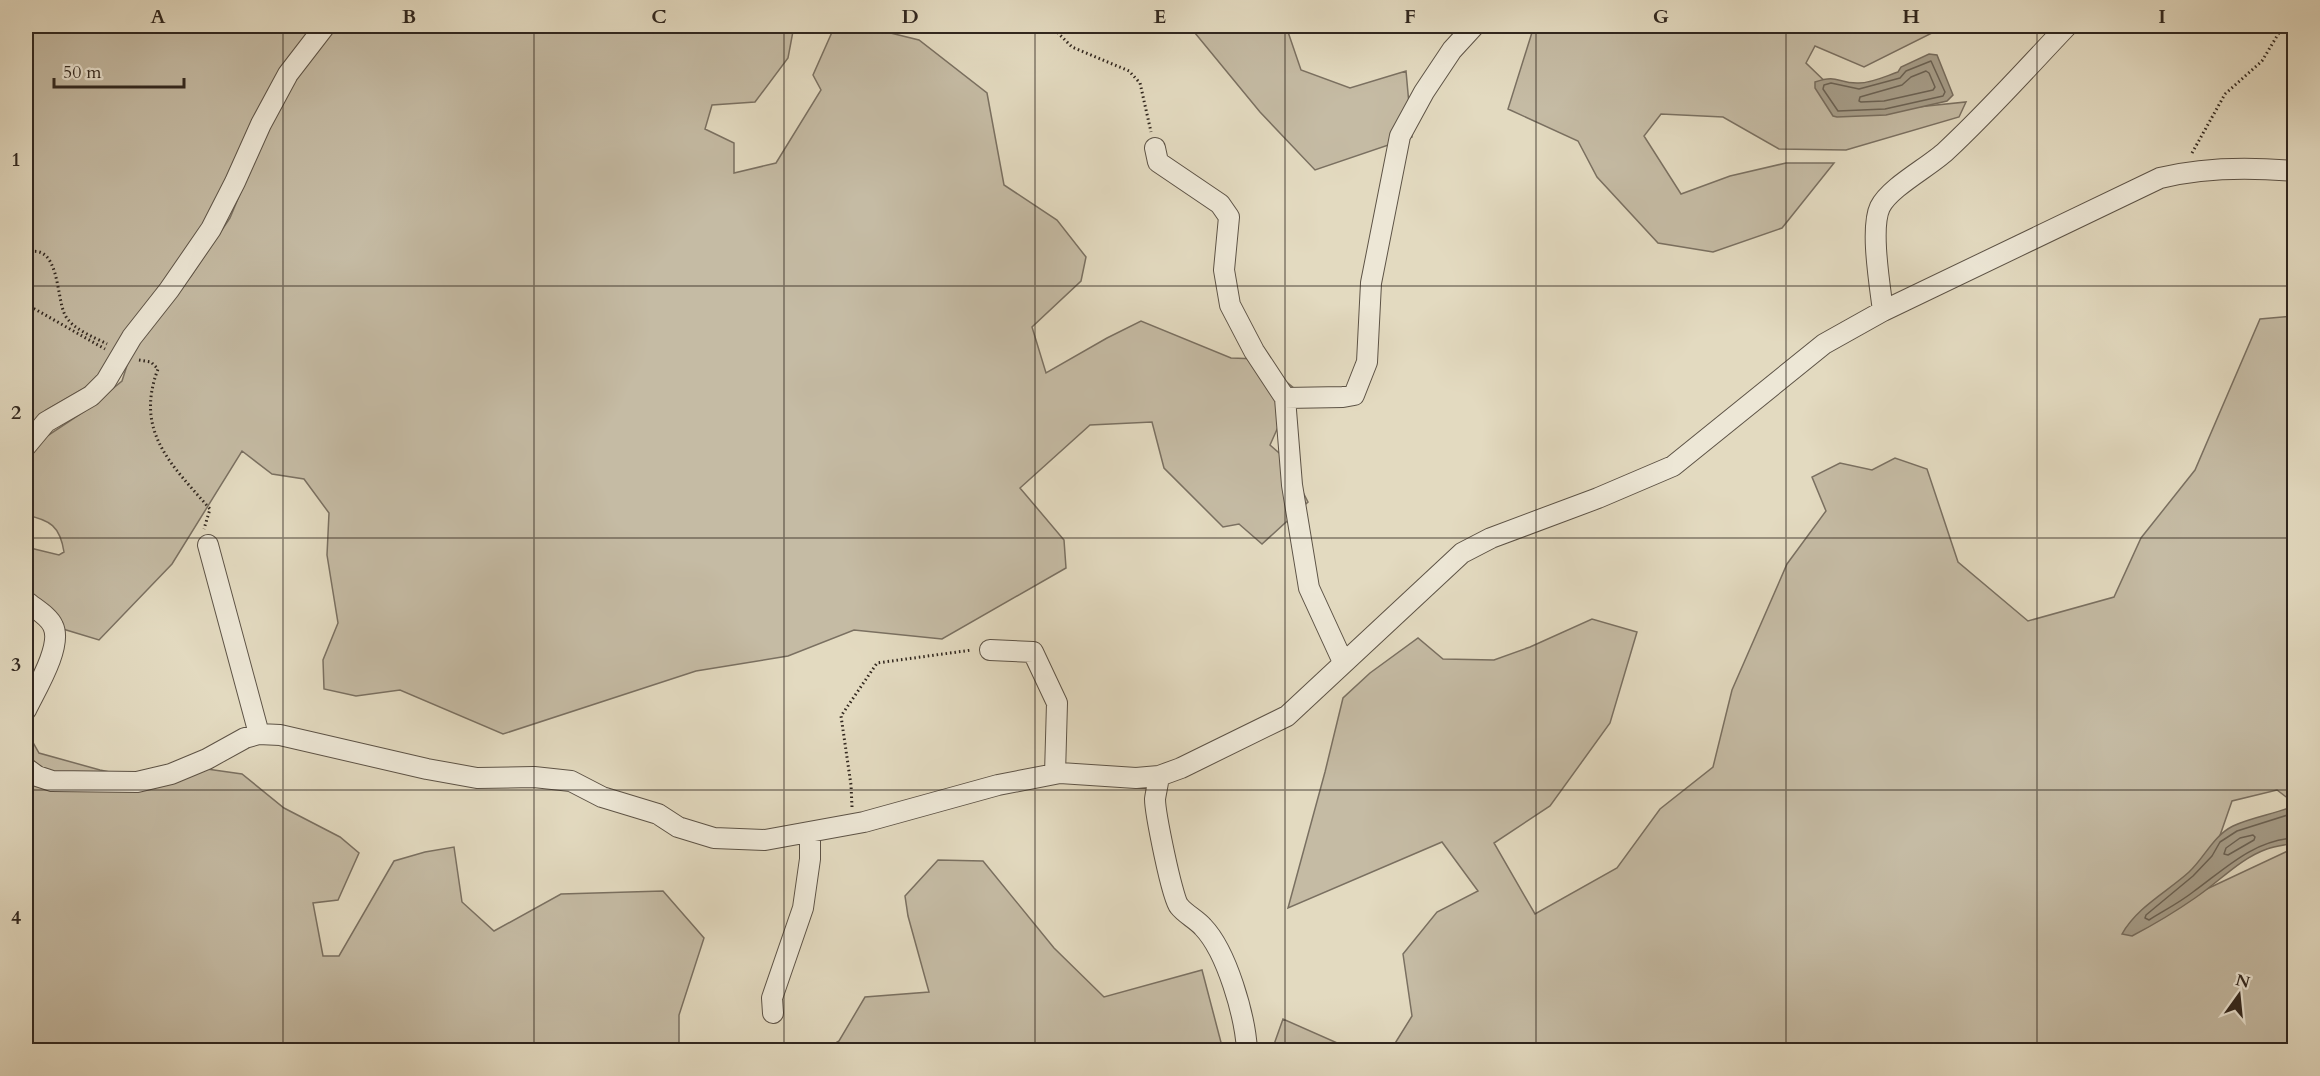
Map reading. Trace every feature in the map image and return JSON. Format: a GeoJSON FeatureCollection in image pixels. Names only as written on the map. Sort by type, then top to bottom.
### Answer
{"type":"FeatureCollection","features":[{"type":"Feature","properties":{"kind":"street"},"geometry":{"type":"LineString","coordinates":[[26,446],[46,422],[91,396],[106,381],[120,355],[169,291],[211,229],[288,74],[325,26]]}},
{"type":"Feature","properties":{"kind":"street"},"geometry":{"type":"LineString","coordinates":[[1285,398],[1343,397],[1354,394],[1360,385],[1367,362],[1371,283],[1400,136],[1435,75],[1452,50],[1474,26]]}},
{"type":"Feature","properties":{"kind":"street"},"geometry":{"type":"LineString","coordinates":[[1883,311],[1876,233],[1881,206],[1888,196],[1944,153],[1995,105],[2067,26]]}},
{"type":"Feature","properties":{"kind":"street"},"geometry":{"type":"LineString","coordinates":[[1155,148],[1158,162],[1220,204],[1229,217],[1224,270],[1230,305],[1254,351],[1285,398],[1292,485],[1309,588],[1343,662]]}},
{"type":"Feature","properties":{"kind":"street"},"geometry":{"type":"LineString","coordinates":[[26,768],[37,776],[52,782],[137,782],[171,774],[207,759],[245,738],[259,734],[280,735],[427,769],[477,778],[534,777],[571,781],[602,797],[658,814],[678,827],[714,838],[765,840],[852,824],[998,785],[1055,774],[1136,778],[1159,776],[1181,768],[1287,716],[1462,553],[1491,538],[1598,498],[1673,466],[1824,344],[1883,311],[2160,178],[2215,169],[2295,171]]}},
{"type":"Feature","properties":{"kind":"street"},"geometry":{"type":"LineString","coordinates":[[208,545],[259,734]]}},
{"type":"Feature","properties":{"kind":"street"},"geometry":{"type":"LineString","coordinates":[[26,601],[52,624],[56,633],[49,661],[26,710]]}},
{"type":"Feature","properties":{"kind":"street"},"geometry":{"type":"LineString","coordinates":[[990,650],[1033,652],[1057,703],[1055,774]]}},
{"type":"Feature","properties":{"kind":"street"},"geometry":{"type":"LineString","coordinates":[[1159,776],[1155,798],[1158,826],[1177,905],[1203,927],[1218,945],[1238,1000],[1246,1034],[1247,1050]]}},
{"type":"Feature","properties":{"kind":"street"},"geometry":{"type":"LineString","coordinates":[[773,1014],[772,999],[803,908],[810,859],[810,832]]}},
{"type":"Feature","properties":{"kind":"path"},"geometry":{"type":"LineString","coordinates":[[1052,26],[1072,47],[1129,71],[1140,83],[1155,148]]}},
{"type":"Feature","properties":{"kind":"path"},"geometry":{"type":"LineString","coordinates":[[2181,173],[2225,94],[2262,61],[2283,26]]}},
{"type":"Feature","properties":{"kind":"path"},"geometry":{"type":"LineString","coordinates":[[26,253],[31,251],[42,254],[50,261],[56,273],[65,315],[72,324],[120,355]]}},
{"type":"Feature","properties":{"kind":"path"},"geometry":{"type":"LineString","coordinates":[[26,304],[120,355],[151,362],[158,369],[150,402],[154,433],[163,452],[210,509],[203,531],[208,545]]}},
{"type":"Feature","properties":{"kind":"path"},"geometry":{"type":"LineString","coordinates":[[852,824],[851,785],[841,716],[877,663],[990,650]]}},
{"type":"Feature","properties":{"kind":"shaded area"},"geometry":{"type":"Polygon","coordinates":[[[26,26],[316,26],[209,216],[100,379],[46,410],[26,433],[26,26]]]}},
{"type":"Feature","properties":{"kind":"shaded area"},"geometry":{"type":"Polygon","coordinates":[[[336,26],[794,26],[788,58],[755,102],[712,105],[705,129],[734,143],[734,173],[776,163],[821,90],[813,75],[833,30],[862,26],[919,40],[987,93],[1004,185],[1057,220],[1086,257],[1081,281],[1032,327],[1046,373],[1141,321],[1231,358],[1259,359],[1295,389],[1270,445],[1286,459],[1308,502],[1262,544],[1239,524],[1223,527],[1164,468],[1152,422],[1090,425],[1020,488],[1064,540],[1066,568],[942,639],[854,630],[788,656],[696,671],[503,734],[400,690],[356,696],[324,689],[323,660],[338,623],[327,555],[329,513],[304,479],[272,474],[242,451],[172,564],[99,640],[63,629],[26,590],[26,547],[59,555],[64,552],[57,530],[42,519],[26,515],[26,457],[44,438],[85,411],[122,381],[130,356],[152,322],[191,276],[230,218],[259,148],[295,78],[336,26]]]}},
{"type":"Feature","properties":{"kind":"shaded area"},"geometry":{"type":"Polygon","coordinates":[[[1107,26],[1286,26],[1301,70],[1350,88],[1406,71],[1412,137],[1315,170],[1260,112],[1195,33],[1108,29],[1107,26]]]}},
{"type":"Feature","properties":{"kind":"shaded area"},"geometry":{"type":"Polygon","coordinates":[[[1534,26],[1927,26],[1936,31],[1864,67],[1815,46],[1806,63],[1838,94],[1869,112],[1966,102],[1959,117],[1846,150],[1779,149],[1723,117],[1661,114],[1644,136],[1681,194],[1730,176],[1786,163],[1834,163],[1782,228],[1713,252],[1658,243],[1597,177],[1578,141],[1508,109],[1534,26]]]}},
{"type":"Feature","properties":{"kind":"shaded area"},"geometry":{"type":"Polygon","coordinates":[[[2294,316],[2294,803],[2277,790],[2232,801],[2209,867],[2147,917],[2294,848],[2294,1050],[1353,1050],[1394,1045],[1412,1016],[1403,954],[1437,912],[1478,891],[1442,842],[1288,908],[1343,698],[1370,673],[1418,638],[1443,659],[1494,660],[1530,647],[1592,619],[1637,632],[1610,723],[1550,806],[1494,843],[1535,914],[1617,868],[1660,809],[1713,767],[1732,690],[1787,564],[1826,511],[1812,477],[1840,463],[1872,470],[1895,458],[1927,469],[1958,562],[2028,621],[2114,597],[2141,538],[2195,470],[2260,319],[2294,316]]]}},
{"type":"Feature","properties":{"kind":"shaded area"},"geometry":{"type":"Polygon","coordinates":[[[26,730],[39,753],[100,770],[158,782],[200,768],[242,774],[284,808],[340,837],[359,853],[338,900],[313,903],[323,956],[339,956],[394,861],[425,852],[454,847],[462,902],[494,931],[561,894],[663,891],[704,938],[679,1015],[679,1050],[26,1050],[26,730]]]}},
{"type":"Feature","properties":{"kind":"shaded area"},"geometry":{"type":"Polygon","coordinates":[[[938,860],[983,861],[1054,948],[1104,997],[1202,970],[1223,1050],[824,1050],[839,1041],[865,997],[929,992],[908,916],[905,896],[938,860]]]}},
{"type":"Feature","properties":{"kind":"shaded area"},"geometry":{"type":"Polygon","coordinates":[[[1283,1019],[1353,1050],[1272,1050],[1283,1019]]]}},
{"type":"Feature","properties":{"kind":"water"},"geometry":{"type":"Polygon","coordinates":[[[1929,54],[1937,55],[1953,95],[1947,101],[1886,115],[1837,117],[1833,116],[1815,88],[1815,82],[1828,79],[1850,83],[1873,81],[1898,72],[1901,67],[1929,54]]]}},
{"type":"Feature","properties":{"kind":"water"},"geometry":{"type":"Polygon","coordinates":[[[2294,806],[2294,843],[2257,853],[2164,918],[2132,936],[2122,934],[2128,924],[2144,908],[2189,872],[2226,830],[2240,823],[2294,806]]]}}]}
